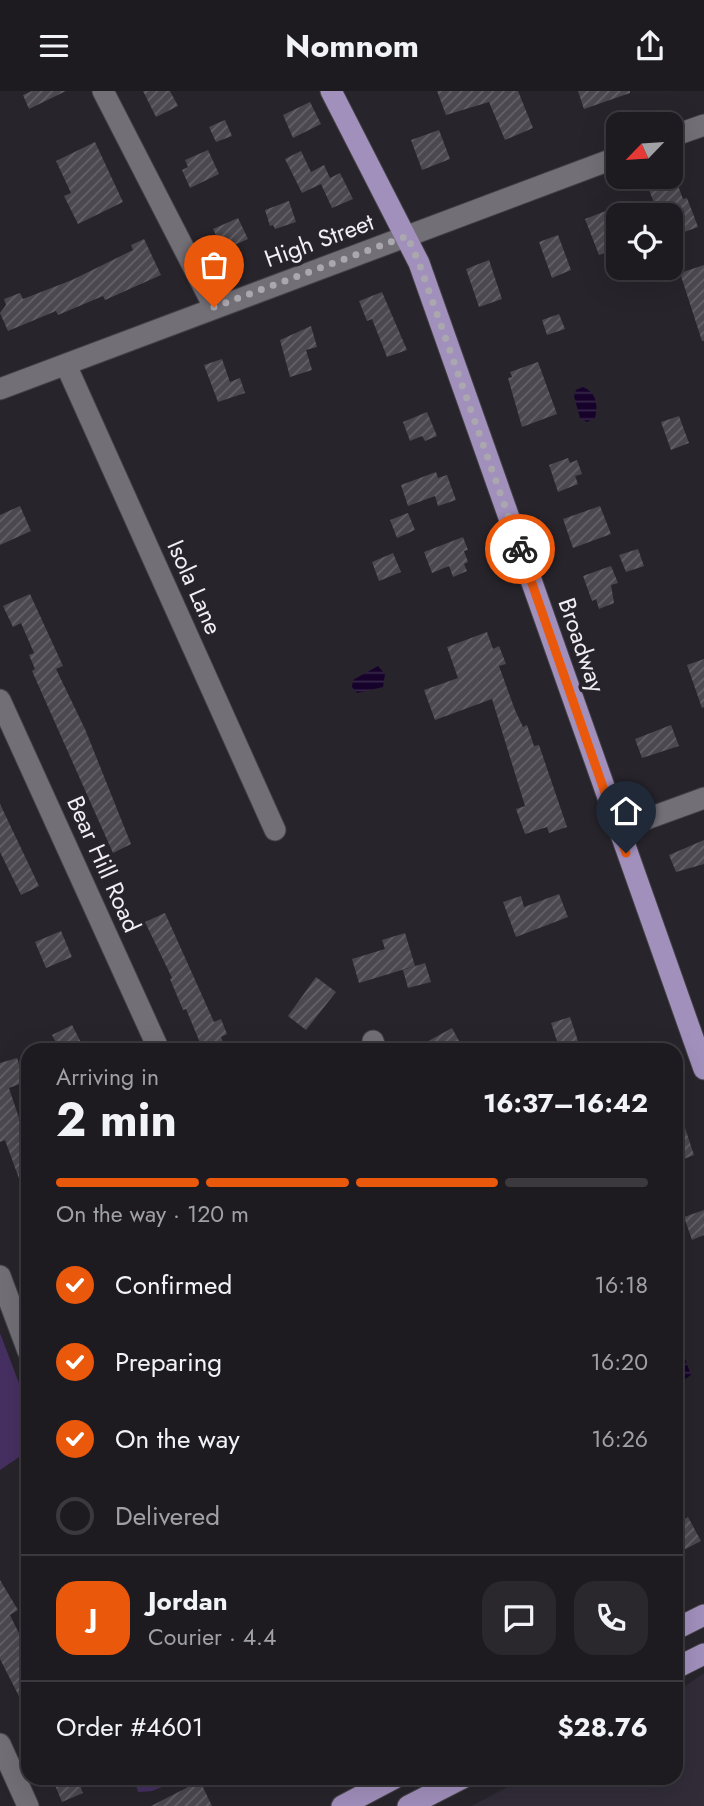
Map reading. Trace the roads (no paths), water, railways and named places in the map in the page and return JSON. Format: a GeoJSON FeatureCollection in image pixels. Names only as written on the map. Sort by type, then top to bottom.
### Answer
{"type":"FeatureCollection","features":[{"type":"Feature","properties":{"kind":"main road","name":"Broadway"},"geometry":{"type":"LineString","coordinates":[[331,91],[407,236],[424,276],[704,1069]]}},
{"type":"Feature","properties":{"kind":"main road"},"geometry":{"type":"LineString","coordinates":[[683,1626],[704,1615]]}},
{"type":"Feature","properties":{"kind":"main road"},"geometry":{"type":"LineString","coordinates":[[683,1664],[704,1654]]}},
{"type":"Feature","properties":{"kind":"main road"},"geometry":{"type":"LineString","coordinates":[[342,1806],[382,1785]]}},
{"type":"Feature","properties":{"kind":"main road"},"geometry":{"type":"LineString","coordinates":[[408,1806],[449,1785]]}},
{"type":"Feature","properties":{"kind":"street"},"geometry":{"type":"LineString","coordinates":[[103,91],[214,307]]}},
{"type":"Feature","properties":{"kind":"street"},"geometry":{"type":"LineString","coordinates":[[683,132],[704,125]]}},
{"type":"Feature","properties":{"kind":"street","name":"High Street"},"geometry":{"type":"LineString","coordinates":[[0,389],[606,161]]}},
{"type":"Feature","properties":{"kind":"street","name":"Isola Lane"},"geometry":{"type":"LineString","coordinates":[[66,365],[275,830]]}},
{"type":"Feature","properties":{"kind":"street","name":"Bear Hill Road"},"geometry":{"type":"LineString","coordinates":[[0,700],[156,1043]]}},
{"type":"Feature","properties":{"kind":"street"},"geometry":{"type":"LineString","coordinates":[[619,829],[704,798]]}},
{"type":"Feature","properties":{"kind":"street"},"geometry":{"type":"LineString","coordinates":[[0,1276],[21,1333]]}},
{"type":"Feature","properties":{"kind":"street"},"geometry":{"type":"LineString","coordinates":[[0,1744],[28,1806]]}}]}
